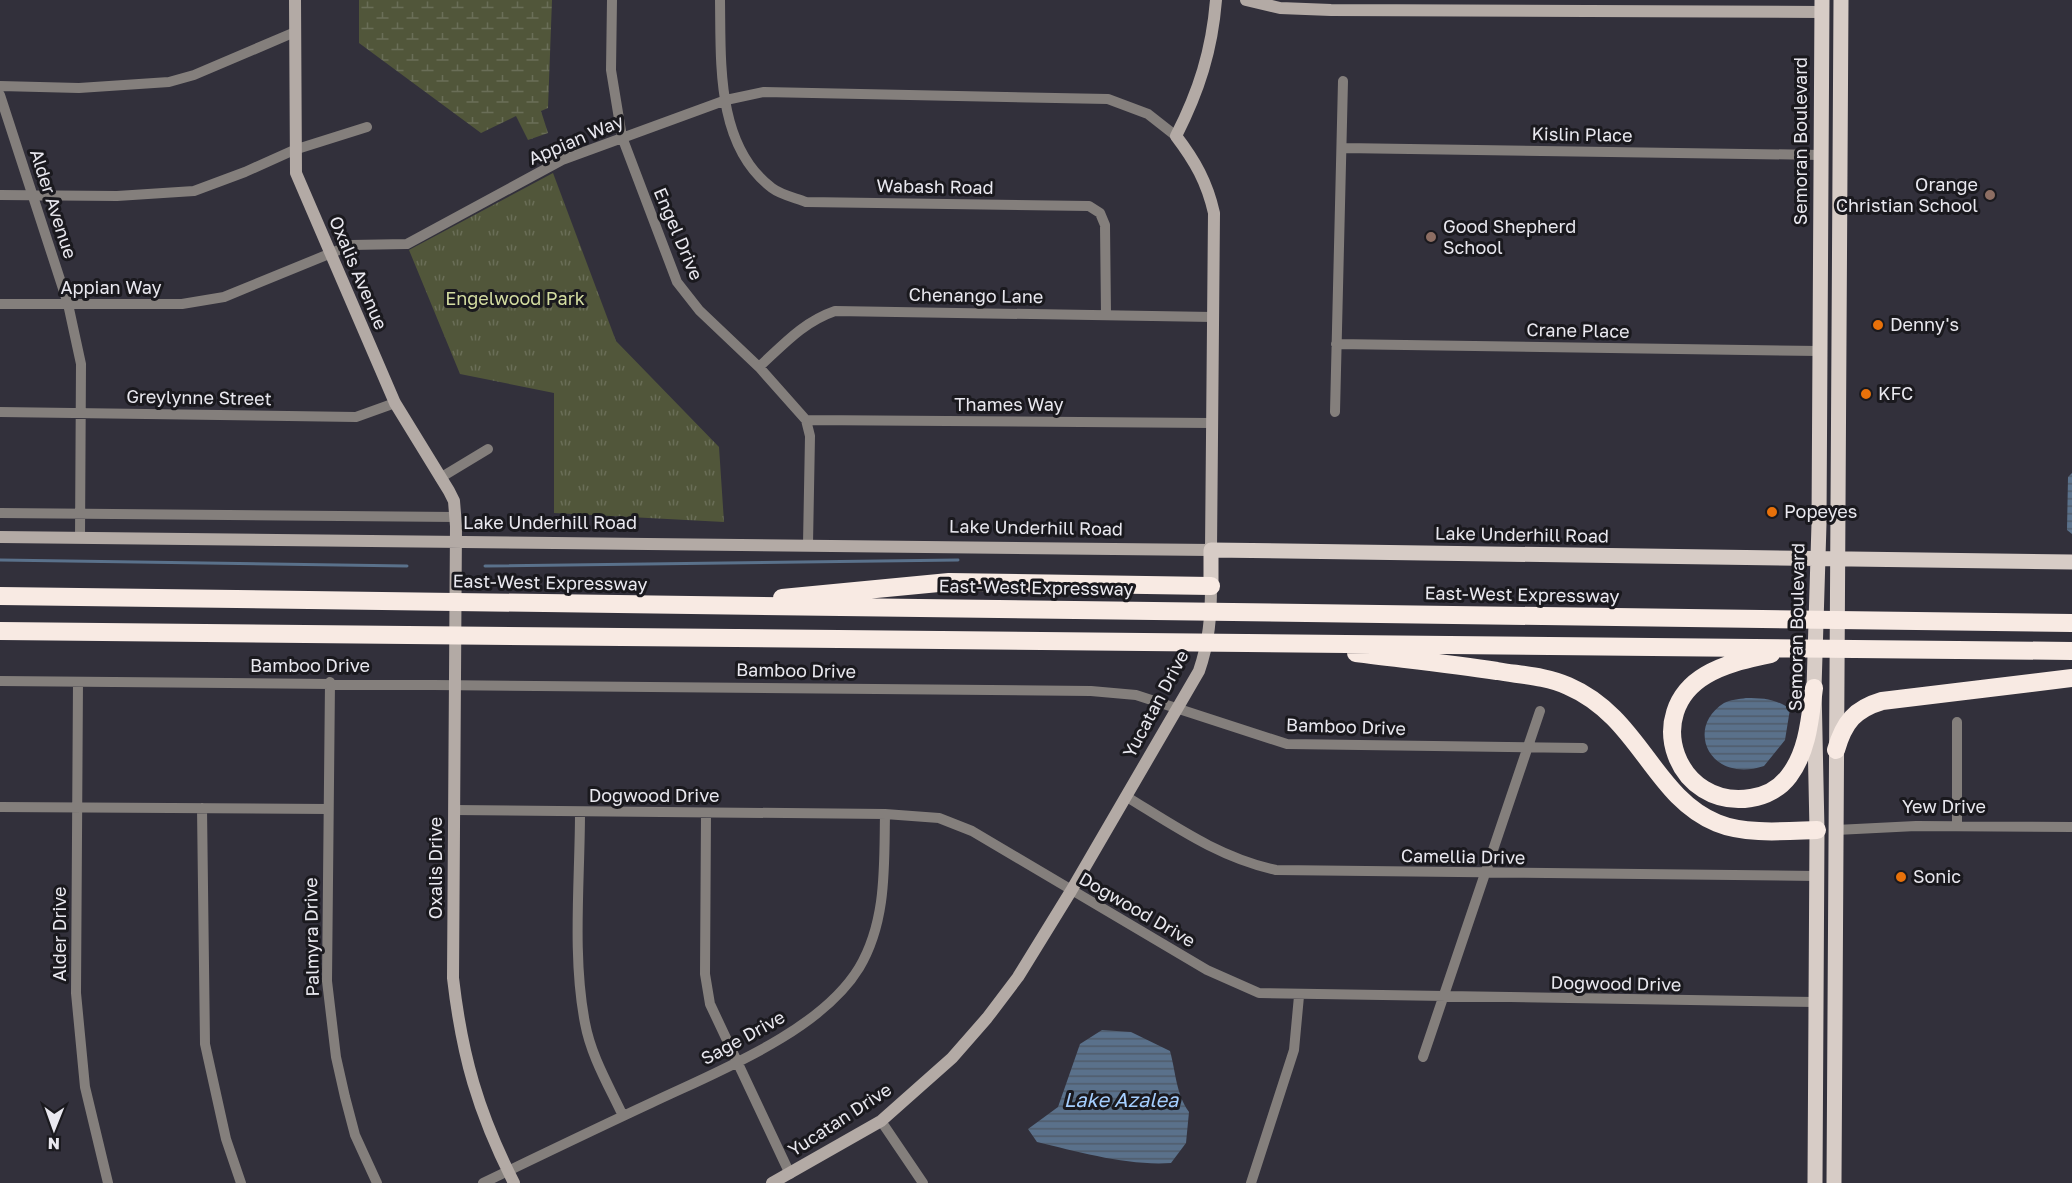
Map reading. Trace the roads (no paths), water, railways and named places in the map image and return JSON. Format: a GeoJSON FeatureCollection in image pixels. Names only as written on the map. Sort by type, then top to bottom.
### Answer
{"type":"FeatureCollection","features":[{"type":"Feature","properties":{"kind":"highway"},"geometry":{"type":"LineString","coordinates":[[739,607],[798,595],[949,582],[1211,586]]}},
{"type":"Feature","properties":{"kind":"highway","name":"East-West Expressway"},"geometry":{"type":"LineString","coordinates":[[0,596],[2069,622]]}},
{"type":"Feature","properties":{"kind":"highway"},"geometry":{"type":"LineString","coordinates":[[0,631],[481,633],[2072,651]]}},
{"type":"Feature","properties":{"kind":"highway"},"geometry":{"type":"LineString","coordinates":[[1262,642],[1453,665],[1537,677],[1567,685],[1591,698],[1623,724],[1668,785],[1692,810],[1731,827],[1817,830]]}},
{"type":"Feature","properties":{"kind":"highway"},"geometry":{"type":"LineString","coordinates":[[1795,648],[1724,666],[1704,675],[1689,688],[1678,704],[1673,722],[1672,743],[1679,764],[1705,791],[1724,798],[1741,800],[1760,797],[1776,788],[1789,777],[1800,758],[1808,732],[1814,688]]}},
{"type":"Feature","properties":{"kind":"highway"},"geometry":{"type":"LineString","coordinates":[[1836,750],[1846,722],[1867,706],[1882,702],[2072,678]]}},
{"type":"Feature","properties":{"kind":"main road"},"geometry":{"type":"LineString","coordinates":[[1823,4],[1832,10],[1841,8],[1834,1183]]}},
{"type":"Feature","properties":{"kind":"main road"},"geometry":{"type":"LineString","coordinates":[[1823,4],[1836,28],[1841,44]]}},
{"type":"Feature","properties":{"kind":"main road","name":"Semoran Boulevard"},"geometry":{"type":"LineString","coordinates":[[1815,1183],[1817,830],[1814,688],[1823,4]]}},
{"type":"Feature","properties":{"kind":"main road","name":"Lake Underhill Road"},"geometry":{"type":"LineString","coordinates":[[1211,550],[2072,562]]}},
{"type":"Feature","properties":{"kind":"main road","name":"Yucatan Drive"},"geometry":{"type":"LineString","coordinates":[[1211,550],[1211,586]]}},
{"type":"Feature","properties":{"kind":"main road","name":"Yew Drive"},"geometry":{"type":"LineString","coordinates":[[1817,830],[1836,830]]}},
{"type":"Feature","properties":{"kind":"street","name":"Oxalis Avenue"},"geometry":{"type":"LineString","coordinates":[[295,0],[294,150],[296,173],[395,403],[454,501],[456,542]]}},
{"type":"Feature","properties":{"kind":"street","name":"Engel Drive"},"geometry":{"type":"LineString","coordinates":[[612,0],[611,70],[621,137],[677,282],[699,310],[759,367],[806,420]]}},
{"type":"Feature","properties":{"kind":"street","name":"Wabash Road"},"geometry":{"type":"LineString","coordinates":[[720,0],[721,57],[726,100],[738,150],[773,189],[806,202],[1089,206],[1100,213],[1105,225],[1106,314]]}},
{"type":"Feature","properties":{"kind":"street"},"geometry":{"type":"LineString","coordinates":[[1176,136],[1206,67],[1212,45],[1216,0]]}},
{"type":"Feature","properties":{"kind":"street"},"geometry":{"type":"LineString","coordinates":[[1246,0],[1280,8],[1331,10],[1823,4]]}},
{"type":"Feature","properties":{"kind":"street"},"geometry":{"type":"LineString","coordinates":[[0,86],[79,88],[169,82],[194,75],[295,32]]}},
{"type":"Feature","properties":{"kind":"street"},"geometry":{"type":"LineString","coordinates":[[1335,412],[1344,81]]}},
{"type":"Feature","properties":{"kind":"street","name":"Appian Way"},"geometry":{"type":"LineString","coordinates":[[0,304],[182,304],[224,297],[351,245],[407,244],[562,160],[726,100],[764,92],[1083,96],[1108,99],[1148,114],[1176,136]]}},
{"type":"Feature","properties":{"kind":"street","name":"Alder Avenue"},"geometry":{"type":"LineString","coordinates":[[0,95],[68,304],[81,364],[80,538]]}},
{"type":"Feature","properties":{"kind":"street"},"geometry":{"type":"LineString","coordinates":[[0,195],[117,196],[194,191],[294,150],[367,127]]}},
{"type":"Feature","properties":{"kind":"street","name":"Yucatan Drive"},"geometry":{"type":"LineString","coordinates":[[1176,136],[1199,167],[1209,191],[1214,213],[1211,550]]}},
{"type":"Feature","properties":{"kind":"street","name":"Kislin Place"},"geometry":{"type":"LineString","coordinates":[[1343,148],[1821,154]]}},
{"type":"Feature","properties":{"kind":"street","name":"Chenango Lane"},"geometry":{"type":"LineString","coordinates":[[759,367],[802,327],[816,317],[835,311],[1213,317]]}},
{"type":"Feature","properties":{"kind":"street","name":"Crane Place"},"geometry":{"type":"LineString","coordinates":[[1336,344],[1819,351]]}},
{"type":"Feature","properties":{"kind":"street","name":"Greylynne Street"},"geometry":{"type":"LineString","coordinates":[[0,412],[356,417],[395,403]]}},
{"type":"Feature","properties":{"kind":"street"},"geometry":{"type":"LineString","coordinates":[[806,420],[810,436],[808,544]]}},
{"type":"Feature","properties":{"kind":"street","name":"Thames Way"},"geometry":{"type":"LineString","coordinates":[[806,420],[1211,423]]}},
{"type":"Feature","properties":{"kind":"street"},"geometry":{"type":"LineString","coordinates":[[441,478],[488,449]]}},
{"type":"Feature","properties":{"kind":"street","name":"Lake Underhill Road"},"geometry":{"type":"LineString","coordinates":[[0,513],[456,517]]}},
{"type":"Feature","properties":{"kind":"street","name":"Lake Underhill Road"},"geometry":{"type":"LineString","coordinates":[[0,537],[1211,550]]}},
{"type":"Feature","properties":{"kind":"street","name":"Oxalis Drive"},"geometry":{"type":"LineString","coordinates":[[456,542],[453,978],[460,1035],[474,1091],[514,1183]]}},
{"type":"Feature","properties":{"kind":"street","name":"Yucatan Drive"},"geometry":{"type":"LineString","coordinates":[[772,1183],[881,1121],[952,1058],[987,1018],[1018,977],[1127,797],[1199,671],[1207,648],[1211,586]]}},
{"type":"Feature","properties":{"kind":"street","name":"Bamboo Drive"},"geometry":{"type":"LineString","coordinates":[[0,681],[330,682],[1091,691],[1136,695],[1246,733],[1287,744],[1583,748]]}},
{"type":"Feature","properties":{"kind":"street","name":"Alder Drive"},"geometry":{"type":"LineString","coordinates":[[78,682],[76,993],[85,1087],[108,1183]]}},
{"type":"Feature","properties":{"kind":"street","name":"Palmyra Drive"},"geometry":{"type":"LineString","coordinates":[[330,682],[327,981],[336,1057],[355,1135],[377,1183]]}},
{"type":"Feature","properties":{"kind":"street"},"geometry":{"type":"LineString","coordinates":[[1423,1057],[1540,711]]}},
{"type":"Feature","properties":{"kind":"street"},"geometry":{"type":"LineString","coordinates":[[1957,722],[1957,826]]}},
{"type":"Feature","properties":{"kind":"street","name":"Camellia Drive"},"geometry":{"type":"LineString","coordinates":[[1127,797],[1212,849],[1247,864],[1276,870],[1816,876]]}},
{"type":"Feature","properties":{"kind":"street"},"geometry":{"type":"LineString","coordinates":[[0,807],[328,809]]}},
{"type":"Feature","properties":{"kind":"street"},"geometry":{"type":"LineString","coordinates":[[202,808],[205,1044],[226,1139],[241,1183]]}},
{"type":"Feature","properties":{"kind":"street","name":"Dogwood Drive"},"geometry":{"type":"LineString","coordinates":[[454,810],[885,814],[939,818],[972,831],[1207,970],[1259,993],[1299,996],[1815,1002]]}},
{"type":"Feature","properties":{"kind":"street"},"geometry":{"type":"LineString","coordinates":[[580,812],[579,957],[585,1025],[595,1057],[623,1116]]}},
{"type":"Feature","properties":{"kind":"street"},"geometry":{"type":"LineString","coordinates":[[706,813],[705,974],[710,1004],[790,1174]]}},
{"type":"Feature","properties":{"kind":"street","name":"Sage Drive"},"geometry":{"type":"LineString","coordinates":[[483,1183],[737,1062],[792,1031],[830,1001],[858,969],[878,924],[884,885],[885,814]]}},
{"type":"Feature","properties":{"kind":"street","name":"Yew Drive"},"geometry":{"type":"LineString","coordinates":[[1836,830],[1957,826],[2072,827]]}},
{"type":"Feature","properties":{"kind":"street"},"geometry":{"type":"LineString","coordinates":[[1251,1183],[1294,1050],[1299,996]]}},
{"type":"Feature","properties":{"kind":"street"},"geometry":{"type":"LineString","coordinates":[[881,1121],[923,1183]]}},
{"type":"Feature","properties":{"kind":"water"},"geometry":{"type":"Polygon","coordinates":[[[2072,473],[2072,534],[2067,530],[2068,477],[2072,473]]]}},
{"type":"Feature","properties":{"kind":"water"},"geometry":{"type":"Polygon","coordinates":[[[1746,698],[1770,700],[1790,709],[1785,740],[1764,766],[1745,769],[1729,767],[1717,761],[1709,751],[1705,739],[1706,726],[1712,714],[1724,703],[1746,698]]]}},
{"type":"Feature","properties":{"kind":"water","name":"Lake Azalea"},"geometry":{"type":"Polygon","coordinates":[[[1102,1030],[1131,1032],[1170,1051],[1179,1091],[1189,1112],[1186,1143],[1171,1163],[1121,1160],[1070,1150],[1037,1142],[1028,1129],[1058,1107],[1080,1044],[1102,1030]]]}},
{"type":"Feature","properties":{"kind":"waterway"},"geometry":{"type":"LineString","coordinates":[[0,560],[407,566]]}},
{"type":"Feature","properties":{"kind":"waterway"},"geometry":{"type":"LineString","coordinates":[[485,566],[958,560]]}},
{"type":"Feature","properties":{"kind":"place","name":"Orange Christian School"},"geometry":{"type":"Point","coordinates":[1990,195]}},
{"type":"Feature","properties":{"kind":"place","name":"Good Shepherd School"},"geometry":{"type":"Point","coordinates":[1431,237]}},
{"type":"Feature","properties":{"kind":"place","name":"Denny's"},"geometry":{"type":"Point","coordinates":[1878,325]}},
{"type":"Feature","properties":{"kind":"place","name":"KFC"},"geometry":{"type":"Point","coordinates":[1866,394]}},
{"type":"Feature","properties":{"kind":"place","name":"Popeyes"},"geometry":{"type":"Point","coordinates":[1772,512]}},
{"type":"Feature","properties":{"kind":"place","name":"Sonic"},"geometry":{"type":"Point","coordinates":[1901,877]}},
{"type":"Feature","properties":{"kind":"park label","name":"Engelwood Park"},"geometry":{"type":"Point","coordinates":[515,299]}}]}
